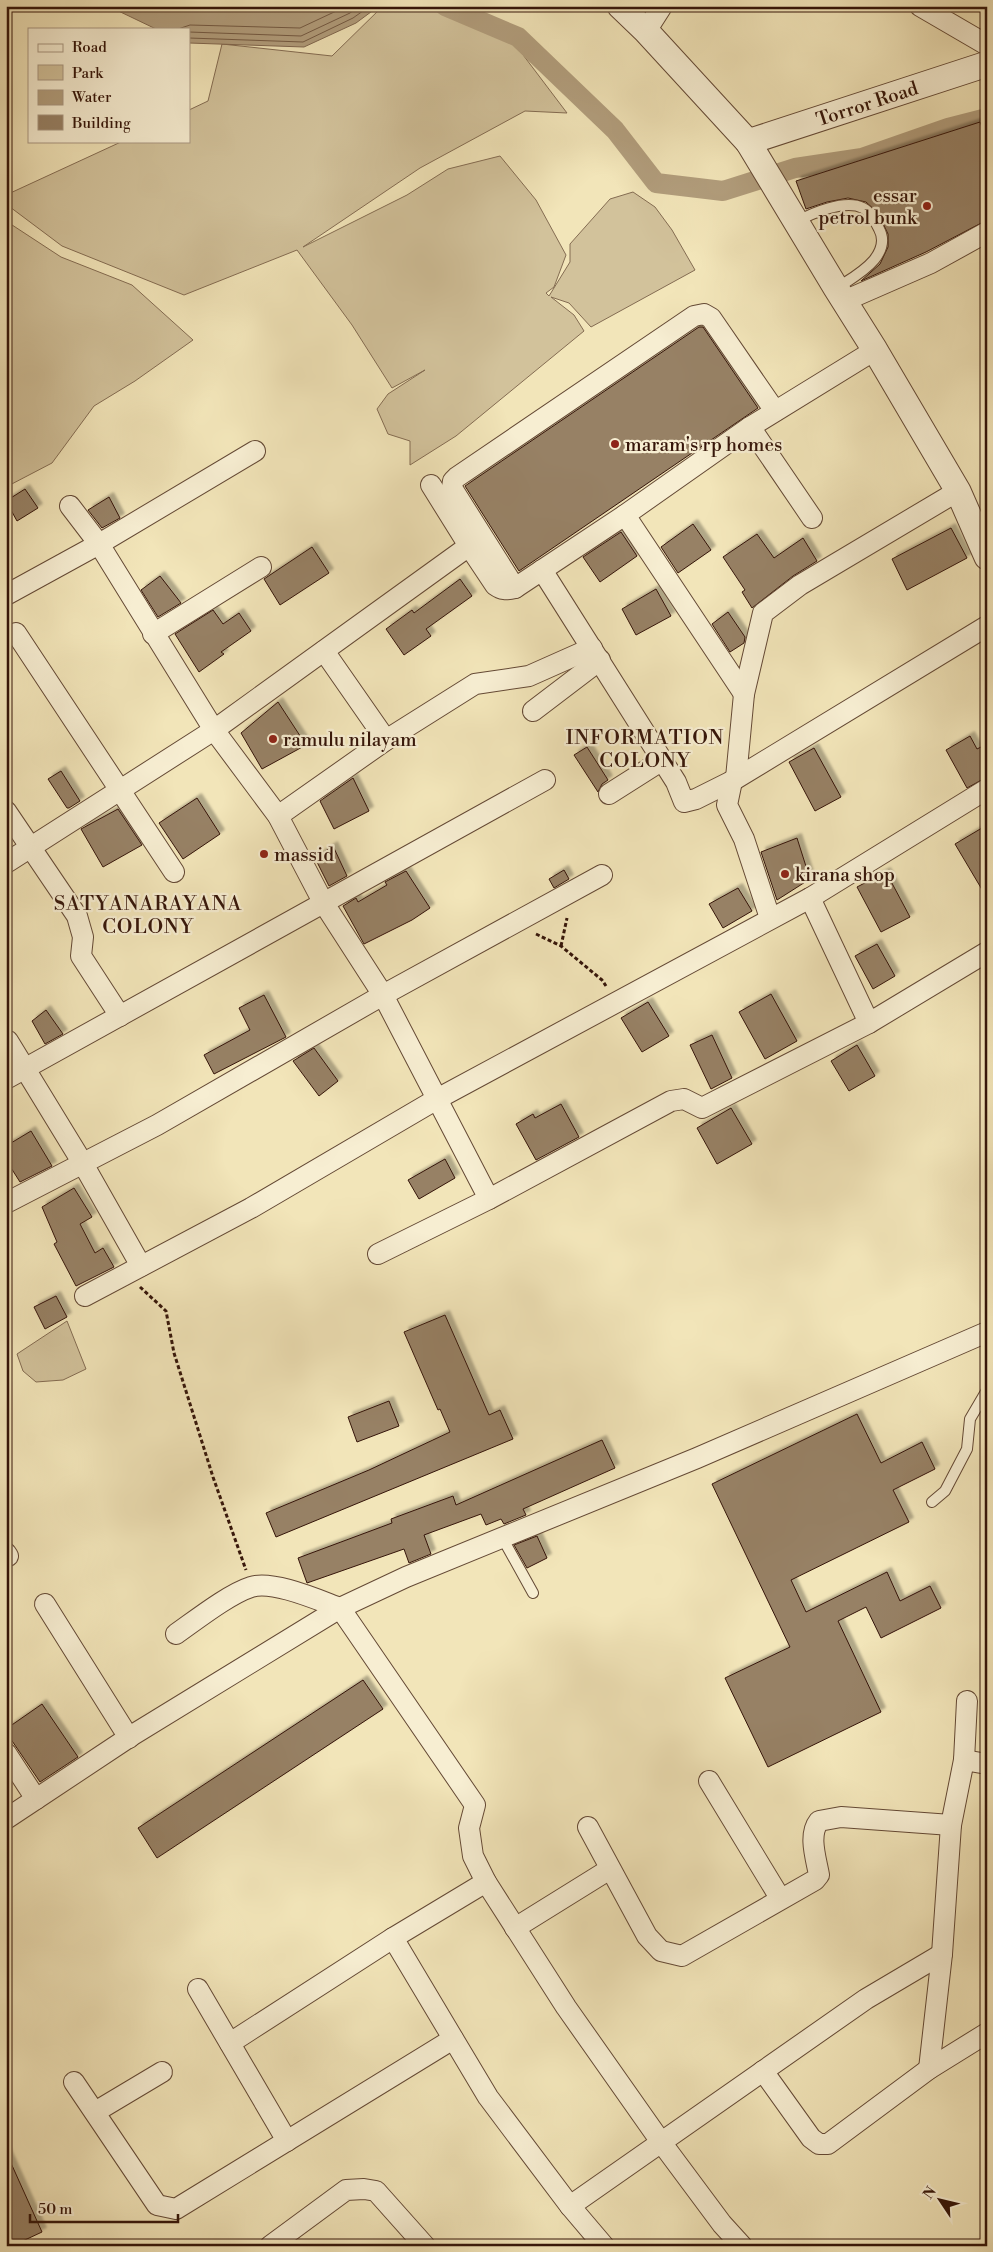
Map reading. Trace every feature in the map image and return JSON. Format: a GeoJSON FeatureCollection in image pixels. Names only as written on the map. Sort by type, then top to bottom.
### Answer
{"type":"FeatureCollection","features":[{"type":"Feature","properties":{"kind":"street"},"geometry":{"type":"LineString","coordinates":[[620,6],[646,31],[748,142],[795,222],[876,350],[958,491],[987,557]]}},
{"type":"Feature","properties":{"kind":"street"},"geometry":{"type":"LineString","coordinates":[[646,31],[662,6]]}},
{"type":"Feature","properties":{"kind":"street"},"geometry":{"type":"LineString","coordinates":[[920,6],[987,45]]}},
{"type":"Feature","properties":{"kind":"street","name":"Torror Road"},"geometry":{"type":"LineString","coordinates":[[748,142],[987,64]]}},
{"type":"Feature","properties":{"kind":"street"},"geometry":{"type":"LineString","coordinates":[[840,294],[931,263],[987,232]]}},
{"type":"Feature","properties":{"kind":"street"},"geometry":{"type":"LineString","coordinates":[[514,588],[452,488],[457,476],[694,316],[704,314],[711,318],[775,411]]}},
{"type":"Feature","properties":{"kind":"street"},"geometry":{"type":"LineString","coordinates":[[431,485],[495,585],[500,589],[514,588],[625,515],[750,427],[876,350]]}},
{"type":"Feature","properties":{"kind":"street"},"geometry":{"type":"LineString","coordinates":[[750,427],[812,518]]}},
{"type":"Feature","properties":{"kind":"street"},"geometry":{"type":"LineString","coordinates":[[6,595],[99,544],[255,451]]}},
{"type":"Feature","properties":{"kind":"street"},"geometry":{"type":"LineString","coordinates":[[770,918],[744,839],[727,806],[734,780],[744,694],[763,613],[800,584],[958,491]]}},
{"type":"Feature","properties":{"kind":"street"},"geometry":{"type":"LineString","coordinates":[[70,506],[99,544],[214,730],[278,816],[323,902],[383,995],[489,1199]]}},
{"type":"Feature","properties":{"kind":"street"},"geometry":{"type":"LineString","coordinates":[[625,515],[744,694]]}},
{"type":"Feature","properties":{"kind":"street"},"geometry":{"type":"LineString","coordinates":[[6,863],[214,730],[469,546]]}},
{"type":"Feature","properties":{"kind":"street"},"geometry":{"type":"LineString","coordinates":[[153,634],[262,567]]}},
{"type":"Feature","properties":{"kind":"street"},"geometry":{"type":"LineString","coordinates":[[542,570],[676,782],[684,802],[696,800],[734,780],[987,626]]}},
{"type":"Feature","properties":{"kind":"street"},"geometry":{"type":"LineString","coordinates":[[16,633],[174,872]]}},
{"type":"Feature","properties":{"kind":"street"},"geometry":{"type":"LineString","coordinates":[[324,651],[386,740]]}},
{"type":"Feature","properties":{"kind":"street"},"geometry":{"type":"LineString","coordinates":[[533,711],[596,654]]}},
{"type":"Feature","properties":{"kind":"street"},"geometry":{"type":"LineString","coordinates":[[278,816],[386,740],[475,684],[528,676],[596,654]]}},
{"type":"Feature","properties":{"kind":"street"},"geometry":{"type":"LineString","coordinates":[[609,794],[661,760]]}},
{"type":"Feature","properties":{"kind":"street"},"geometry":{"type":"LineString","coordinates":[[6,1079],[545,780]]}},
{"type":"Feature","properties":{"kind":"street"},"geometry":{"type":"LineString","coordinates":[[85,1296],[251,1208],[437,1098],[810,898],[987,789]]}},
{"type":"Feature","properties":{"kind":"street"},"geometry":{"type":"LineString","coordinates":[[6,811],[77,916],[84,937],[81,956],[120,1016]]}},
{"type":"Feature","properties":{"kind":"street"},"geometry":{"type":"LineString","coordinates":[[6,1203],[82,1162],[157,1125],[383,995],[602,875]]}},
{"type":"Feature","properties":{"kind":"street"},"geometry":{"type":"LineString","coordinates":[[810,898],[869,1023]]}},
{"type":"Feature","properties":{"kind":"street"},"geometry":{"type":"LineString","coordinates":[[378,1254],[489,1199],[671,1101],[684,1099],[702,1108],[869,1023],[987,952]]}},
{"type":"Feature","properties":{"kind":"street"},"geometry":{"type":"LineString","coordinates":[[8,1041],[82,1162],[134,1270]]}},
{"type":"Feature","properties":{"kind":"street"},"geometry":{"type":"LineString","coordinates":[[6,1819],[129,1738],[340,1608],[406,1577],[503,1539],[696,1458],[987,1332]]}},
{"type":"Feature","properties":{"kind":"street"},"geometry":{"type":"LineString","coordinates":[[176,1634],[213,1609],[252,1587],[277,1588],[303,1594],[340,1608],[475,1805],[469,1828],[473,1856],[486,1882],[566,2007],[661,2142],[722,2224],[742,2246]]}},
{"type":"Feature","properties":{"kind":"street"},"geometry":{"type":"LineString","coordinates":[[45,1604],[129,1738]]}},
{"type":"Feature","properties":{"kind":"street"},"geometry":{"type":"LineString","coordinates":[[930,2069],[942,1954],[952,1825],[964,1760],[967,1701]]}},
{"type":"Feature","properties":{"kind":"street"},"geometry":{"type":"LineString","coordinates":[[6,1753],[36,1798]]}},
{"type":"Feature","properties":{"kind":"street"},"geometry":{"type":"LineString","coordinates":[[964,1760],[987,1764]]}},
{"type":"Feature","properties":{"kind":"street"},"geometry":{"type":"LineString","coordinates":[[709,1782],[780,1898]]}},
{"type":"Feature","properties":{"kind":"street"},"geometry":{"type":"LineString","coordinates":[[588,1828],[647,1936],[662,1951],[682,1956],[780,1898],[810,1883],[819,1875],[813,1834],[814,1826],[819,1821],[841,1817],[952,1825]]}},
{"type":"Feature","properties":{"kind":"street"},"geometry":{"type":"LineString","coordinates":[[515,1928],[610,1868]]}},
{"type":"Feature","properties":{"kind":"street"},"geometry":{"type":"LineString","coordinates":[[230,2044],[393,1938],[486,1882]]}},
{"type":"Feature","properties":{"kind":"street"},"geometry":{"type":"LineString","coordinates":[[393,1938],[488,2097],[570,2206],[604,2246]]}},
{"type":"Feature","properties":{"kind":"street"},"geometry":{"type":"LineString","coordinates":[[570,2206],[866,1999],[942,1954]]}},
{"type":"Feature","properties":{"kind":"street"},"geometry":{"type":"LineString","coordinates":[[198,1989],[287,2141]]}},
{"type":"Feature","properties":{"kind":"street"},"geometry":{"type":"LineString","coordinates":[[763,2071],[811,2138],[819,2144],[828,2144],[930,2069],[987,2033]]}},
{"type":"Feature","properties":{"kind":"street"},"geometry":{"type":"LineString","coordinates":[[74,2082],[157,2205],[176,2209],[453,2039]]}},
{"type":"Feature","properties":{"kind":"street"},"geometry":{"type":"LineString","coordinates":[[95,2112],[162,2072]]}},
{"type":"Feature","properties":{"kind":"street"},"geometry":{"type":"LineString","coordinates":[[270,2246],[346,2190],[364,2188],[376,2191],[426,2246]]}},
{"type":"Feature","properties":{"kind":"lane"},"geometry":{"type":"LineString","coordinates":[[795,222],[821,210],[850,206],[861,207],[873,218],[883,236],[880,250],[874,260],[840,294]]}},
{"type":"Feature","properties":{"kind":"lane"},"geometry":{"type":"LineString","coordinates":[[932,1502],[945,1491],[967,1449],[970,1419],[987,1390]]}},
{"type":"Feature","properties":{"kind":"lane"},"geometry":{"type":"LineString","coordinates":[[503,1539],[533,1593]]}},
{"type":"Feature","properties":{"kind":"path"},"geometry":{"type":"LineString","coordinates":[[515,923],[561,946],[602,980],[616,1002]]}},
{"type":"Feature","properties":{"kind":"path"},"geometry":{"type":"LineString","coordinates":[[134,1270],[166,1311],[174,1353],[252,1587]]}},
{"type":"Feature","properties":{"kind":"green space"},"geometry":{"type":"Polygon","coordinates":[[[383,6],[434,6],[505,31],[567,113],[525,111],[420,168],[303,247],[407,195],[448,169],[500,156],[536,200],[566,255],[554,287],[546,293],[549,296],[570,262],[570,244],[610,199],[633,192],[655,207],[672,230],[695,270],[591,327],[569,303],[551,297],[574,315],[584,331],[456,436],[410,465],[410,441],[388,434],[377,409],[388,394],[425,370],[392,388],[352,325],[297,250],[184,295],[62,246],[6,204],[6,195],[121,142],[190,142],[190,110],[208,101],[222,44],[332,56],[383,6]]]}},
{"type":"Feature","properties":{"kind":"green space"},"geometry":{"type":"Polygon","coordinates":[[[6,221],[61,257],[132,285],[193,340],[135,381],[94,406],[52,463],[6,487],[6,221]]]}},
{"type":"Feature","properties":{"kind":"green space"},"geometry":{"type":"Polygon","coordinates":[[[67,1321],[86,1369],[63,1380],[36,1382],[23,1371],[17,1354],[67,1321]]]}},
{"type":"Feature","properties":{"kind":"water"},"geometry":{"type":"Polygon","coordinates":[[[108,6],[379,6],[356,23],[304,47],[190,43],[190,28],[154,28],[108,6]]]}},
{"type":"Feature","properties":{"kind":"building","name":"essar petrol bunk"},"geometry":{"type":"Polygon","coordinates":[[[980,122],[987,140],[987,220],[926,252],[861,281],[880,264],[888,247],[888,234],[878,213],[866,202],[848,198],[806,209],[796,181],[980,122]]]}},
{"type":"Feature","properties":{"kind":"building","name":"maram's rp homes"},"geometry":{"type":"Polygon","coordinates":[[[699,327],[703,327],[758,408],[519,571],[465,486],[699,327]]]}},
{"type":"Feature","properties":{"kind":"building"},"geometry":{"type":"Polygon","coordinates":[[[25,489],[38,508],[17,521],[6,501],[25,489]]]}},
{"type":"Feature","properties":{"kind":"building"},"geometry":{"type":"Polygon","coordinates":[[[109,497],[120,518],[102,528],[88,510],[109,497]]]}},
{"type":"Feature","properties":{"kind":"building"},"geometry":{"type":"Polygon","coordinates":[[[693,524],[711,550],[678,573],[661,547],[693,524]]]}},
{"type":"Feature","properties":{"kind":"building"},"geometry":{"type":"Polygon","coordinates":[[[951,528],[967,558],[907,590],[892,559],[951,528]]]}},
{"type":"Feature","properties":{"kind":"building"},"geometry":{"type":"Polygon","coordinates":[[[621,532],[637,556],[600,582],[583,557],[621,532]]]}},
{"type":"Feature","properties":{"kind":"building"},"geometry":{"type":"Polygon","coordinates":[[[757,534],[774,558],[803,538],[817,561],[793,576],[752,608],[742,592],[745,590],[723,557],[757,534]]]}},
{"type":"Feature","properties":{"kind":"building"},"geometry":{"type":"Polygon","coordinates":[[[312,547],[329,573],[280,605],[264,579],[312,547]]]}},
{"type":"Feature","properties":{"kind":"building"},"geometry":{"type":"Polygon","coordinates":[[[160,576],[181,603],[158,617],[141,590],[160,576]]]}},
{"type":"Feature","properties":{"kind":"building"},"geometry":{"type":"Polygon","coordinates":[[[460,579],[472,596],[426,629],[431,636],[404,655],[386,629],[412,610],[414,613],[460,579]]]}},
{"type":"Feature","properties":{"kind":"building"},"geometry":{"type":"Polygon","coordinates":[[[656,589],[671,616],[636,635],[622,609],[656,589]]]}},
{"type":"Feature","properties":{"kind":"building"},"geometry":{"type":"Polygon","coordinates":[[[213,610],[223,624],[239,613],[251,631],[221,652],[224,654],[199,672],[175,634],[213,610]]]}},
{"type":"Feature","properties":{"kind":"building"},"geometry":{"type":"Polygon","coordinates":[[[728,612],[745,637],[744,643],[730,652],[712,624],[728,612]]]}},
{"type":"Feature","properties":{"kind":"building","name":"ramulu nilayam"},"geometry":{"type":"Polygon","coordinates":[[[278,702],[306,745],[262,769],[241,733],[278,702]]]}},
{"type":"Feature","properties":{"kind":"building"},"geometry":{"type":"Polygon","coordinates":[[[970,736],[977,749],[987,744],[987,777],[967,788],[946,750],[970,736]]]}},
{"type":"Feature","properties":{"kind":"building"},"geometry":{"type":"Polygon","coordinates":[[[587,747],[608,780],[602,784],[598,792],[574,755],[587,747]]]}},
{"type":"Feature","properties":{"kind":"building"},"geometry":{"type":"Polygon","coordinates":[[[814,748],[841,797],[815,811],[789,762],[814,748]]]}},
{"type":"Feature","properties":{"kind":"building"},"geometry":{"type":"Polygon","coordinates":[[[61,771],[80,801],[69,808],[67,808],[48,779],[61,771]]]}},
{"type":"Feature","properties":{"kind":"building"},"geometry":{"type":"Polygon","coordinates":[[[353,778],[369,811],[334,829],[320,801],[353,778]]]}},
{"type":"Feature","properties":{"kind":"building"},"geometry":{"type":"Polygon","coordinates":[[[197,798],[220,834],[183,859],[159,823],[197,798]]]}},
{"type":"Feature","properties":{"kind":"building"},"geometry":{"type":"Polygon","coordinates":[[[118,809],[142,845],[103,867],[81,829],[118,809]]]}},
{"type":"Feature","properties":{"kind":"building"},"geometry":{"type":"Polygon","coordinates":[[[987,825],[987,898],[955,844],[987,825]]]}},
{"type":"Feature","properties":{"kind":"building","name":"kirana shop"},"geometry":{"type":"Polygon","coordinates":[[[797,838],[810,879],[777,900],[761,852],[797,838]]]}},
{"type":"Feature","properties":{"kind":"building"},"geometry":{"type":"Polygon","coordinates":[[[333,846],[347,876],[329,886],[315,858],[333,846]]]}},
{"type":"Feature","properties":{"kind":"building"},"geometry":{"type":"Polygon","coordinates":[[[564,870],[569,879],[554,888],[549,879],[564,870]]]}},
{"type":"Feature","properties":{"kind":"building"},"geometry":{"type":"Polygon","coordinates":[[[406,871],[430,908],[412,920],[364,944],[343,906],[356,898],[358,902],[387,885],[385,882],[406,871]]]}},
{"type":"Feature","properties":{"kind":"building"},"geometry":{"type":"Polygon","coordinates":[[[886,872],[910,917],[881,932],[857,887],[886,872]]]}},
{"type":"Feature","properties":{"kind":"building"},"geometry":{"type":"Polygon","coordinates":[[[738,888],[752,911],[723,928],[709,904],[738,888]]]}},
{"type":"Feature","properties":{"kind":"building"},"geometry":{"type":"Polygon","coordinates":[[[877,944],[895,976],[873,989],[855,956],[877,944]]]}},
{"type":"Feature","properties":{"kind":"building"},"geometry":{"type":"Polygon","coordinates":[[[771,994],[797,1041],[765,1059],[739,1012],[771,994]]]}},
{"type":"Feature","properties":{"kind":"building"},"geometry":{"type":"Polygon","coordinates":[[[264,995],[286,1037],[214,1074],[204,1055],[250,1030],[239,1008],[264,995]]]}},
{"type":"Feature","properties":{"kind":"building"},"geometry":{"type":"Polygon","coordinates":[[[648,1002],[669,1036],[642,1052],[621,1018],[648,1002]]]}},
{"type":"Feature","properties":{"kind":"building"},"geometry":{"type":"Polygon","coordinates":[[[46,1010],[63,1034],[45,1044],[32,1021],[46,1010]]]}},
{"type":"Feature","properties":{"kind":"building"},"geometry":{"type":"Polygon","coordinates":[[[712,1035],[732,1078],[711,1089],[690,1045],[712,1035]]]}},
{"type":"Feature","properties":{"kind":"building"},"geometry":{"type":"Polygon","coordinates":[[[857,1045],[875,1076],[849,1091],[831,1061],[857,1045]]]}},
{"type":"Feature","properties":{"kind":"building"},"geometry":{"type":"Polygon","coordinates":[[[314,1048],[338,1081],[319,1096],[293,1061],[314,1048]]]}},
{"type":"Feature","properties":{"kind":"building"},"geometry":{"type":"Polygon","coordinates":[[[561,1104],[579,1137],[536,1160],[516,1124],[533,1114],[535,1118],[561,1104]]]}},
{"type":"Feature","properties":{"kind":"building"},"geometry":{"type":"Polygon","coordinates":[[[731,1108],[752,1144],[717,1164],[697,1128],[731,1108]]]}},
{"type":"Feature","properties":{"kind":"building"},"geometry":{"type":"Polygon","coordinates":[[[31,1131],[52,1166],[20,1182],[6,1160],[6,1146],[31,1131]]]}},
{"type":"Feature","properties":{"kind":"building"},"geometry":{"type":"Polygon","coordinates":[[[445,1159],[455,1178],[419,1199],[408,1180],[445,1159]]]}},
{"type":"Feature","properties":{"kind":"building"},"geometry":{"type":"Polygon","coordinates":[[[74,1188],[92,1217],[80,1224],[95,1253],[103,1248],[114,1267],[76,1286],[54,1244],[57,1242],[42,1207],[74,1188]]]}},
{"type":"Feature","properties":{"kind":"building"},"geometry":{"type":"Polygon","coordinates":[[[56,1296],[67,1317],[45,1329],[34,1307],[56,1296]]]}},
{"type":"Feature","properties":{"kind":"building"},"geometry":{"type":"Polygon","coordinates":[[[445,1315],[489,1415],[500,1410],[513,1439],[276,1537],[266,1513],[369,1470],[450,1432],[440,1409],[438,1410],[404,1332],[445,1315]]]}},
{"type":"Feature","properties":{"kind":"building"},"geometry":{"type":"Polygon","coordinates":[[[389,1401],[399,1426],[357,1442],[348,1417],[389,1401]]]}},
{"type":"Feature","properties":{"kind":"building"},"geometry":{"type":"Polygon","coordinates":[[[857,1414],[881,1463],[922,1442],[935,1469],[893,1490],[909,1522],[791,1580],[806,1612],[887,1572],[900,1601],[930,1586],[941,1608],[881,1638],[866,1607],[838,1621],[881,1712],[768,1767],[725,1678],[790,1647],[712,1484],[857,1414]]]}},
{"type":"Feature","properties":{"kind":"building"},"geometry":{"type":"Polygon","coordinates":[[[602,1440],[615,1468],[523,1509],[526,1515],[504,1524],[501,1519],[486,1525],[481,1514],[424,1535],[431,1554],[409,1563],[404,1549],[307,1583],[298,1558],[392,1523],[391,1519],[453,1496],[456,1505],[602,1440]]]}},
{"type":"Feature","properties":{"kind":"building"},"geometry":{"type":"Polygon","coordinates":[[[537,1536],[547,1558],[527,1568],[514,1545],[537,1536]]]}},
{"type":"Feature","properties":{"kind":"building"},"geometry":{"type":"Polygon","coordinates":[[[363,1680],[383,1709],[157,1858],[138,1828],[363,1680]]]}},
{"type":"Feature","properties":{"kind":"building"},"geometry":{"type":"Polygon","coordinates":[[[42,1704],[78,1757],[40,1782],[6,1732],[6,1729],[42,1704]]]}},
{"type":"Feature","properties":{"kind":"building"},"geometry":{"type":"Polygon","coordinates":[[[6,2152],[42,2232],[12,2246],[6,2246],[6,2152]]]}},
{"type":"Feature","properties":{"kind":"waterway"},"geometry":{"type":"LineString","coordinates":[[445,6],[518,37],[615,130],[656,183],[723,191],[795,168],[862,158],[948,128],[987,118]]}},
{"type":"Feature","properties":{"kind":"place","name":"essar petrol bunk"},"geometry":{"type":"Point","coordinates":[927,206]}},
{"type":"Feature","properties":{"kind":"place","name":"maram's rp homes"},"geometry":{"type":"Point","coordinates":[615,444]}},
{"type":"Feature","properties":{"kind":"place","name":"ramulu nilayam"},"geometry":{"type":"Point","coordinates":[273,739]}},
{"type":"Feature","properties":{"kind":"place","name":"massid"},"geometry":{"type":"Point","coordinates":[264,854]}},
{"type":"Feature","properties":{"kind":"place","name":"kirana shop"},"geometry":{"type":"Point","coordinates":[785,874]}},
{"type":"Feature","properties":{"kind":"district","name":"INFORMATION COLONY"},"geometry":{"type":"Point","coordinates":[645,748]}},
{"type":"Feature","properties":{"kind":"district","name":"SATYANARAYANA COLONY"},"geometry":{"type":"Point","coordinates":[148,914]}}]}
